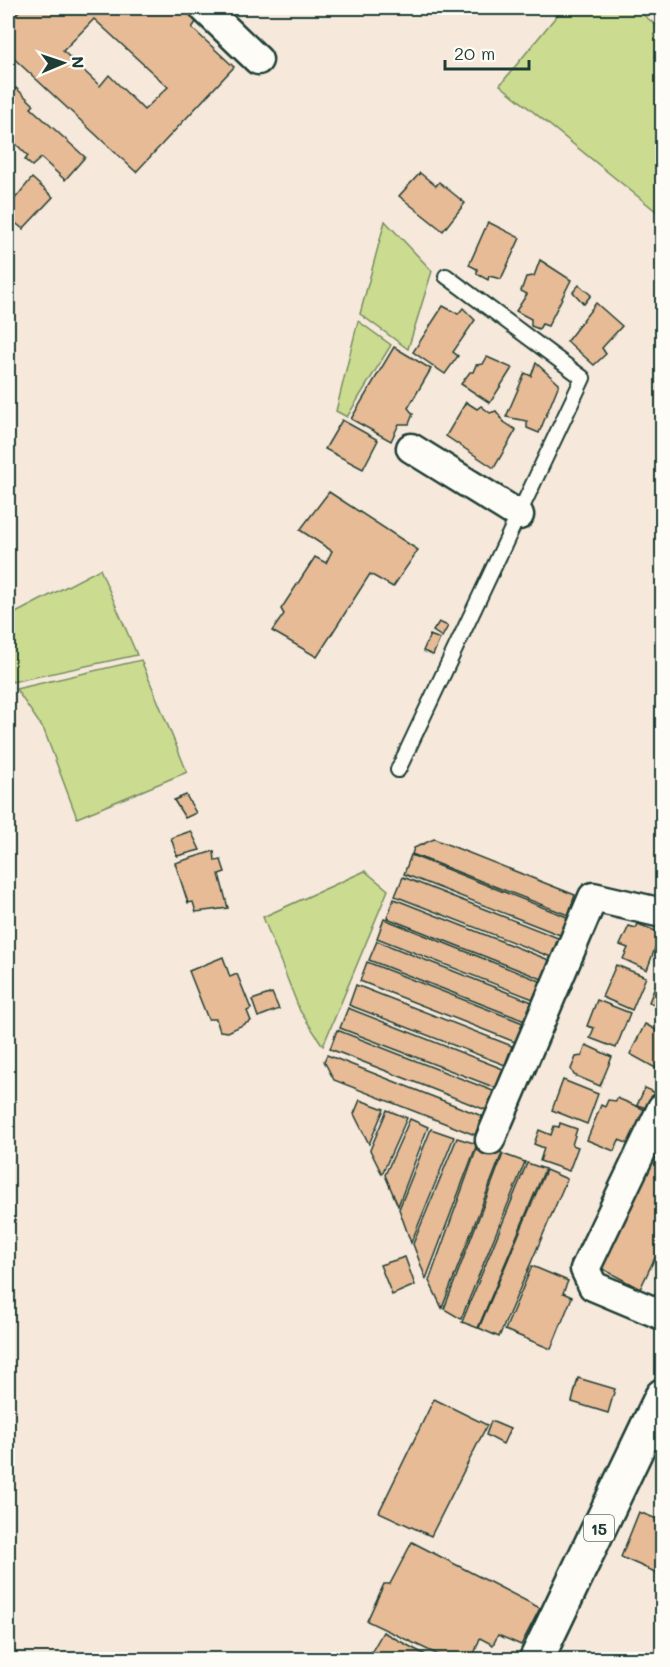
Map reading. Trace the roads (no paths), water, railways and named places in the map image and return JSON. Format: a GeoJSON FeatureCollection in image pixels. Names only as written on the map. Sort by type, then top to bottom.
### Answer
{"type":"FeatureCollection","features":[{"type":"Feature","properties":{"kind":"main road","name":"15"},"geometry":{"type":"LineString","coordinates":[[536,1659],[663,1396]]}},
{"type":"Feature","properties":{"kind":"street"},"geometry":{"type":"LineString","coordinates":[[204,8],[258,60]]}},
{"type":"Feature","properties":{"kind":"street"},"geometry":{"type":"LineString","coordinates":[[411,448],[519,515]]}},
{"type":"Feature","properties":{"kind":"street"},"geometry":{"type":"LineString","coordinates":[[490,1140],[593,897],[663,913]]}},
{"type":"Feature","properties":{"kind":"street"},"geometry":{"type":"LineString","coordinates":[[663,1108],[585,1269],[593,1286],[663,1315]]}},
{"type":"Feature","properties":{"kind":"lane"},"geometry":{"type":"LineString","coordinates":[[398,770],[583,378],[447,276]]}}]}
